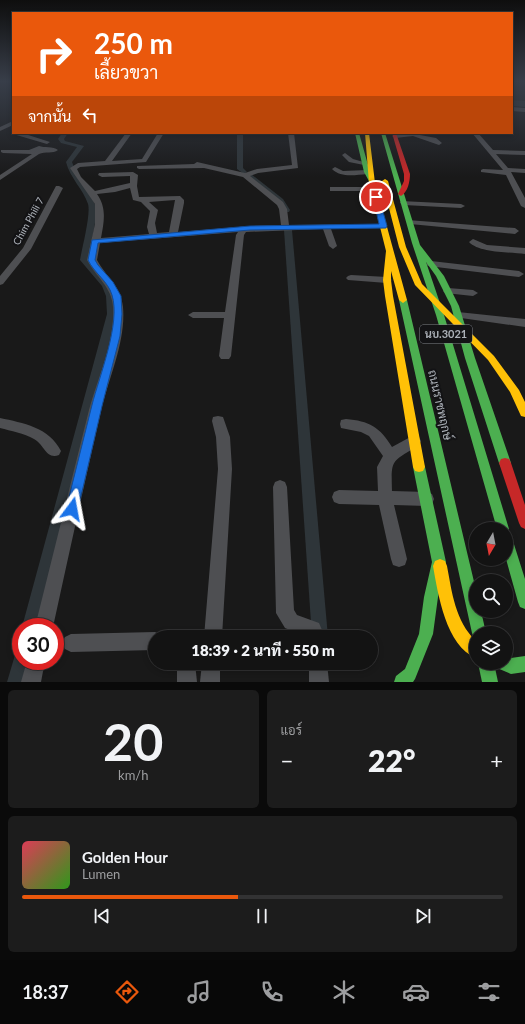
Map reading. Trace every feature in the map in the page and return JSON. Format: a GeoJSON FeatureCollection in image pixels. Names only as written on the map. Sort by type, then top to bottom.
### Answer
{"type":"FeatureCollection","features":[{"type":"Feature","properties":{"kind":"main road","name":"ถนนราชพฤกษ์"},"geometry":{"type":"LineString","coordinates":[[357,134],[366,168],[373,186],[389,252],[408,318],[477,626]]}},
{"type":"Feature","properties":{"kind":"main road","name":"ถนนราชพฤกษ์"},"geometry":{"type":"LineString","coordinates":[[367,134],[373,186]]}},
{"type":"Feature","properties":{"kind":"main road"},"geometry":{"type":"LineString","coordinates":[[367,134],[376,153],[399,228],[410,271],[420,286],[440,308],[491,357],[508,382],[525,413]]}},
{"type":"Feature","properties":{"kind":"main road","name":"ถนนราชพฤกษ์"},"geometry":{"type":"LineString","coordinates":[[383,134],[416,243],[440,315],[501,522]]}},
{"type":"Feature","properties":{"kind":"main road"},"geometry":{"type":"LineString","coordinates":[[394,134],[407,174],[407,181],[401,194]]}},
{"type":"Feature","properties":{"kind":"main road"},"geometry":{"type":"LineString","coordinates":[[416,243],[448,291],[458,315],[470,358],[525,522]]}},
{"type":"Feature","properties":{"kind":"main road"},"geometry":{"type":"LineString","coordinates":[[389,252],[387,280],[414,441],[450,611],[457,630],[469,645]]}},
{"type":"Feature","properties":{"kind":"main road"},"geometry":{"type":"LineString","coordinates":[[402,682],[410,674],[426,634],[430,597],[439,562]]}},
{"type":"Feature","properties":{"kind":"main road"},"geometry":{"type":"LineString","coordinates":[[513,562],[525,602]]}},
{"type":"Feature","properties":{"kind":"main road"},"geometry":{"type":"LineString","coordinates":[[513,666],[525,664]]}},
{"type":"Feature","properties":{"kind":"main road"},"geometry":{"type":"LineString","coordinates":[[487,670],[490,682]]}},
{"type":"Feature","properties":{"kind":"street"},"geometry":{"type":"LineString","coordinates":[[0,122],[12,116]]}},
{"type":"Feature","properties":{"kind":"street"},"geometry":{"type":"LineString","coordinates":[[0,129],[12,123]]}},
{"type":"Feature","properties":{"kind":"street"},"geometry":{"type":"LineString","coordinates":[[0,129],[12,132]]}},
{"type":"Feature","properties":{"kind":"street"},"geometry":{"type":"LineString","coordinates":[[18,134],[47,142]]}},
{"type":"Feature","properties":{"kind":"street"},"geometry":{"type":"LineString","coordinates":[[107,163],[128,134]]}},
{"type":"Feature","properties":{"kind":"street"},"geometry":{"type":"LineString","coordinates":[[46,618],[97,406],[116,336],[118,314],[117,296],[110,284],[94,266],[92,260],[100,214],[99,205],[95,198],[77,178],[73,168],[78,166],[107,163],[144,161],[160,134]]}},
{"type":"Feature","properties":{"kind":"street"},"geometry":{"type":"LineString","coordinates":[[245,175],[257,171],[296,167],[291,134]]}},
{"type":"Feature","properties":{"kind":"street"},"geometry":{"type":"LineString","coordinates":[[394,134],[412,134],[422,138],[433,139],[439,143]]}},
{"type":"Feature","properties":{"kind":"street"},"geometry":{"type":"LineString","coordinates":[[476,134],[507,171],[525,206]]}},
{"type":"Feature","properties":{"kind":"street"},"geometry":{"type":"LineString","coordinates":[[1,152],[15,144]]}},
{"type":"Feature","properties":{"kind":"street"},"geometry":{"type":"LineString","coordinates":[[1,152],[30,152],[40,148]]}},
{"type":"Feature","properties":{"kind":"street"},"geometry":{"type":"LineString","coordinates":[[0,178],[37,153],[43,150],[55,150]]}},
{"type":"Feature","properties":{"kind":"street"},"geometry":{"type":"LineString","coordinates":[[491,152],[525,153]]}},
{"type":"Feature","properties":{"kind":"street"},"geometry":{"type":"LineString","coordinates":[[345,155],[351,161],[366,168]]}},
{"type":"Feature","properties":{"kind":"street"},"geometry":{"type":"LineString","coordinates":[[192,159],[193,162],[203,166],[245,175],[280,204],[285,227]]}},
{"type":"Feature","properties":{"kind":"street"},"geometry":{"type":"LineString","coordinates":[[139,167],[203,166]]}},
{"type":"Feature","properties":{"kind":"street"},"geometry":{"type":"LineString","coordinates":[[335,168],[342,173],[366,168]]}},
{"type":"Feature","properties":{"kind":"street"},"geometry":{"type":"LineString","coordinates":[[483,171],[525,170]]}},
{"type":"Feature","properties":{"kind":"street"},"geometry":{"type":"LineString","coordinates":[[102,175],[133,174],[132,185],[136,198],[146,200],[177,198],[180,200],[173,234]]}},
{"type":"Feature","properties":{"kind":"street"},"geometry":{"type":"LineString","coordinates":[[514,182],[525,182]]}},
{"type":"Feature","properties":{"kind":"street"},"geometry":{"type":"LineString","coordinates":[[98,192],[115,190],[132,185]]}},
{"type":"Feature","properties":{"kind":"street"},"geometry":{"type":"LineString","coordinates":[[333,189],[373,186]]}},
{"type":"Feature","properties":{"kind":"street","name":"Chim Phili 7"},"geometry":{"type":"LineString","coordinates":[[0,282],[27,249],[59,188]]}},
{"type":"Feature","properties":{"kind":"street"},"geometry":{"type":"LineString","coordinates":[[146,200],[145,203],[154,210],[150,227],[153,234]]}},
{"type":"Feature","properties":{"kind":"street"},"geometry":{"type":"LineString","coordinates":[[404,203],[461,206]]}},
{"type":"Feature","properties":{"kind":"street"},"geometry":{"type":"LineString","coordinates":[[410,222],[515,231]]}},
{"type":"Feature","properties":{"kind":"street"},"geometry":{"type":"LineString","coordinates":[[133,228],[134,232],[173,234],[250,228],[383,226]]}},
{"type":"Feature","properties":{"kind":"street"},"geometry":{"type":"LineString","coordinates":[[326,227],[333,246]]}},
{"type":"Feature","properties":{"kind":"street"},"geometry":{"type":"LineString","coordinates":[[225,356],[240,234],[243,230],[250,228]]}},
{"type":"Feature","properties":{"kind":"street"},"geometry":{"type":"LineString","coordinates":[[95,241],[153,234]]}},
{"type":"Feature","properties":{"kind":"street"},"geometry":{"type":"LineString","coordinates":[[473,242],[485,247],[525,251]]}},
{"type":"Feature","properties":{"kind":"street"},"geometry":{"type":"LineString","coordinates":[[431,264],[519,274]]}},
{"type":"Feature","properties":{"kind":"street"},"geometry":{"type":"LineString","coordinates":[[351,278],[387,280]]}},
{"type":"Feature","properties":{"kind":"street"},"geometry":{"type":"LineString","coordinates":[[448,291],[473,293]]}},
{"type":"Feature","properties":{"kind":"street"},"geometry":{"type":"LineString","coordinates":[[193,315],[229,315]]}},
{"type":"Feature","properties":{"kind":"street"},"geometry":{"type":"LineString","coordinates":[[458,315],[525,323]]}},
{"type":"Feature","properties":{"kind":"street"},"geometry":{"type":"LineString","coordinates":[[214,630],[225,469],[222,437],[218,421]]}},
{"type":"Feature","properties":{"kind":"street"},"geometry":{"type":"LineString","coordinates":[[0,423],[22,428],[40,435],[54,451]]}},
{"type":"Feature","properties":{"kind":"street"},"geometry":{"type":"LineString","coordinates":[[346,424],[359,425],[372,430],[380,439],[390,456]]}},
{"type":"Feature","properties":{"kind":"street"},"geometry":{"type":"LineString","coordinates":[[399,559],[385,498],[384,467],[390,456],[414,441]]}},
{"type":"Feature","properties":{"kind":"street"},"geometry":{"type":"LineString","coordinates":[[280,487],[285,613],[291,622],[314,630]]}},
{"type":"Feature","properties":{"kind":"street"},"geometry":{"type":"LineString","coordinates":[[339,497],[427,499]]}},
{"type":"Feature","properties":{"kind":"street"},"geometry":{"type":"LineString","coordinates":[[71,643],[148,641]]}},
{"type":"Feature","properties":{"kind":"street"},"geometry":{"type":"LineString","coordinates":[[31,682],[34,670]]}},
{"type":"Feature","properties":{"kind":"street"},"geometry":{"type":"LineString","coordinates":[[186,670],[187,682]]}},
{"type":"Feature","properties":{"kind":"street"},"geometry":{"type":"LineString","coordinates":[[210,682],[211,670]]}},
{"type":"Feature","properties":{"kind":"street"},"geometry":{"type":"LineString","coordinates":[[318,670],[319,682]]}},
{"type":"Feature","properties":{"kind":"waterway"},"geometry":{"type":"LineString","coordinates":[[32,618],[112,314],[111,296],[107,286],[84,260],[93,209],[88,197],[74,175],[69,162],[81,146],[63,142],[61,139],[64,134]]}},
{"type":"Feature","properties":{"kind":"waterway"},"geometry":{"type":"LineString","coordinates":[[240,134],[240,169],[244,172]]}},
{"type":"Feature","properties":{"kind":"waterway"},"geometry":{"type":"LineString","coordinates":[[249,175],[281,200],[286,210]]}},
{"type":"Feature","properties":{"kind":"waterway"},"geometry":{"type":"LineString","coordinates":[[288,230],[320,630]]}},
{"type":"Feature","properties":{"kind":"waterway"},"geometry":{"type":"LineString","coordinates":[[16,682],[19,670]]}},
{"type":"Feature","properties":{"kind":"traffic: fast"},"geometry":{"type":"LineString","coordinates":[[357,134],[367,172],[372,182]]}},
{"type":"Feature","properties":{"kind":"traffic: fast"},"geometry":{"type":"LineString","coordinates":[[383,134],[416,243],[440,315],[501,522]]}},
{"type":"Feature","properties":{"kind":"traffic: fast"},"geometry":{"type":"LineString","coordinates":[[419,247],[440,276],[455,306],[470,358],[505,463]]}},
{"type":"Feature","properties":{"kind":"traffic: fast"},"geometry":{"type":"LineString","coordinates":[[403,300],[477,626]]}},
{"type":"Feature","properties":{"kind":"traffic: fast"},"geometry":{"type":"LineString","coordinates":[[402,682],[410,674],[426,634],[431,597],[439,562],[419,467]]}},
{"type":"Feature","properties":{"kind":"traffic: fast"},"geometry":{"type":"LineString","coordinates":[[513,562],[525,602]]}},
{"type":"Feature","properties":{"kind":"traffic: fast"},"geometry":{"type":"LineString","coordinates":[[513,666],[525,664]]}},
{"type":"Feature","properties":{"kind":"traffic: fast"},"geometry":{"type":"LineString","coordinates":[[487,670],[490,682]]}},
{"type":"Feature","properties":{"kind":"traffic: slow"},"geometry":{"type":"LineString","coordinates":[[367,134],[372,183],[403,300]]}},
{"type":"Feature","properties":{"kind":"traffic: slow"},"geometry":{"type":"LineString","coordinates":[[385,181],[407,260],[419,285],[491,358],[514,390],[525,413]]}},
{"type":"Feature","properties":{"kind":"traffic: slow"},"geometry":{"type":"LineString","coordinates":[[389,252],[387,280],[389,296],[419,467]]}},
{"type":"Feature","properties":{"kind":"traffic: slow"},"geometry":{"type":"LineString","coordinates":[[440,566],[450,613],[460,633],[469,645]]}},
{"type":"Feature","properties":{"kind":"traffic: jam"},"geometry":{"type":"LineString","coordinates":[[394,134],[407,174],[407,181],[401,194]]}},
{"type":"Feature","properties":{"kind":"traffic: jam"},"geometry":{"type":"LineString","coordinates":[[505,463],[525,523]]}},
{"type":"Feature","properties":{"kind":"route"},"geometry":{"type":"LineString","coordinates":[[72,509],[116,336],[118,314],[117,296],[110,284],[94,266],[92,260],[92,251],[95,241],[250,228],[383,226],[376,197]]}}]}
